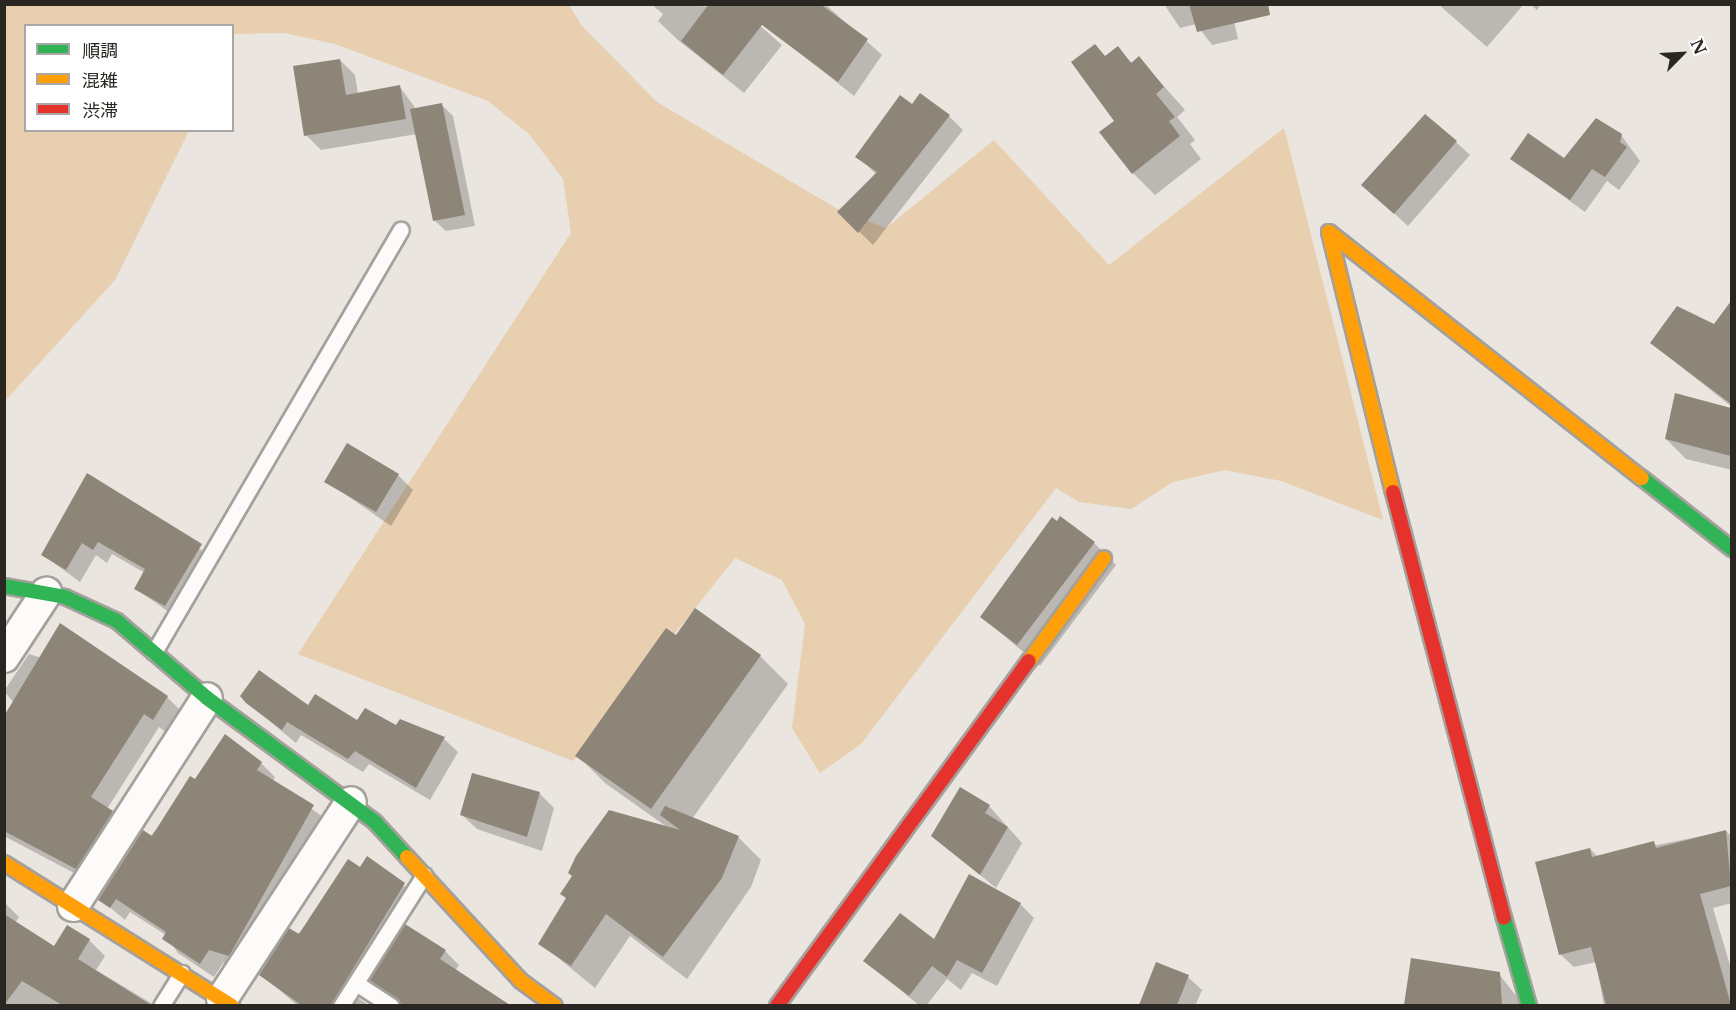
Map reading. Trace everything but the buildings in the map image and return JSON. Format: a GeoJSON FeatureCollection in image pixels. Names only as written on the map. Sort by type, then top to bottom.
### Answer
{"type":"FeatureCollection","features":[{"type":"Feature","properties":{"kind":"street"},"geometry":{"type":"LineString","coordinates":[[1529,1005],[1472,808],[1329,232],[1731,549]]}},
{"type":"Feature","properties":{"kind":"street"},"geometry":{"type":"LineString","coordinates":[[777,1005],[1104,558]]}},
{"type":"Feature","properties":{"kind":"street"},"geometry":{"type":"LineString","coordinates":[[4,586],[46,593],[117,621],[207,698],[351,802],[424,875],[521,981],[555,1005]]}},
{"type":"Feature","properties":{"kind":"street"},"geometry":{"type":"LineString","coordinates":[[4,657],[46,593]]}},
{"type":"Feature","properties":{"kind":"street"},"geometry":{"type":"LineString","coordinates":[[73,906],[207,698]]}},
{"type":"Feature","properties":{"kind":"street"},"geometry":{"type":"LineString","coordinates":[[4,863],[227,1002],[351,802]]}},
{"type":"Feature","properties":{"kind":"lane"},"geometry":{"type":"LineString","coordinates":[[154,652],[401,230]]}},
{"type":"Feature","properties":{"kind":"lane"},"geometry":{"type":"LineString","coordinates":[[341,1005],[424,875]]}},
{"type":"Feature","properties":{"kind":"lane"},"geometry":{"type":"LineString","coordinates":[[161,1005],[182,974]]}},
{"type":"Feature","properties":{"kind":"lane"},"geometry":{"type":"LineString","coordinates":[[356,983],[391,1005]]}},
{"type":"Feature","properties":{"kind":"shaded area"},"geometry":{"type":"Polygon","coordinates":[[[5,5],[569,5],[582,26],[657,102],[841,211],[886,228],[994,140],[1109,265],[1284,128],[1383,520],[1281,481],[1225,470],[1173,482],[1131,509],[1079,502],[1056,488],[861,744],[820,773],[792,728],[805,624],[782,580],[735,558],[573,761],[298,654],[571,233],[563,179],[529,134],[488,101],[335,44],[284,33],[234,34],[234,24],[24,24],[24,132],[189,132],[115,280],[5,401],[5,5]]]}},
{"type":"Feature","properties":{"kind":"traffic: fast"},"geometry":{"type":"LineString","coordinates":[[1642,478],[1732,549]]}},
{"type":"Feature","properties":{"kind":"traffic: fast"},"geometry":{"type":"LineString","coordinates":[[4,586],[65,597],[117,621],[207,698],[374,821],[407,857]]}},
{"type":"Feature","properties":{"kind":"traffic: fast"},"geometry":{"type":"LineString","coordinates":[[1504,918],[1529,1006]]}},
{"type":"Feature","properties":{"kind":"traffic: slow"},"geometry":{"type":"LineString","coordinates":[[1329,232],[1393,492]]}},
{"type":"Feature","properties":{"kind":"traffic: slow"},"geometry":{"type":"LineString","coordinates":[[1329,232],[1642,478]]}},
{"type":"Feature","properties":{"kind":"traffic: slow"},"geometry":{"type":"LineString","coordinates":[[1029,661],[1104,558]]}},
{"type":"Feature","properties":{"kind":"traffic: slow"},"geometry":{"type":"LineString","coordinates":[[407,857],[521,981],[555,1006]]}},
{"type":"Feature","properties":{"kind":"traffic: slow"},"geometry":{"type":"LineString","coordinates":[[4,863],[232,1006]]}},
{"type":"Feature","properties":{"kind":"traffic: jam"},"geometry":{"type":"LineString","coordinates":[[1393,492],[1504,918]]}},
{"type":"Feature","properties":{"kind":"traffic: jam"},"geometry":{"type":"LineString","coordinates":[[777,1006],[1029,661]]}}]}
